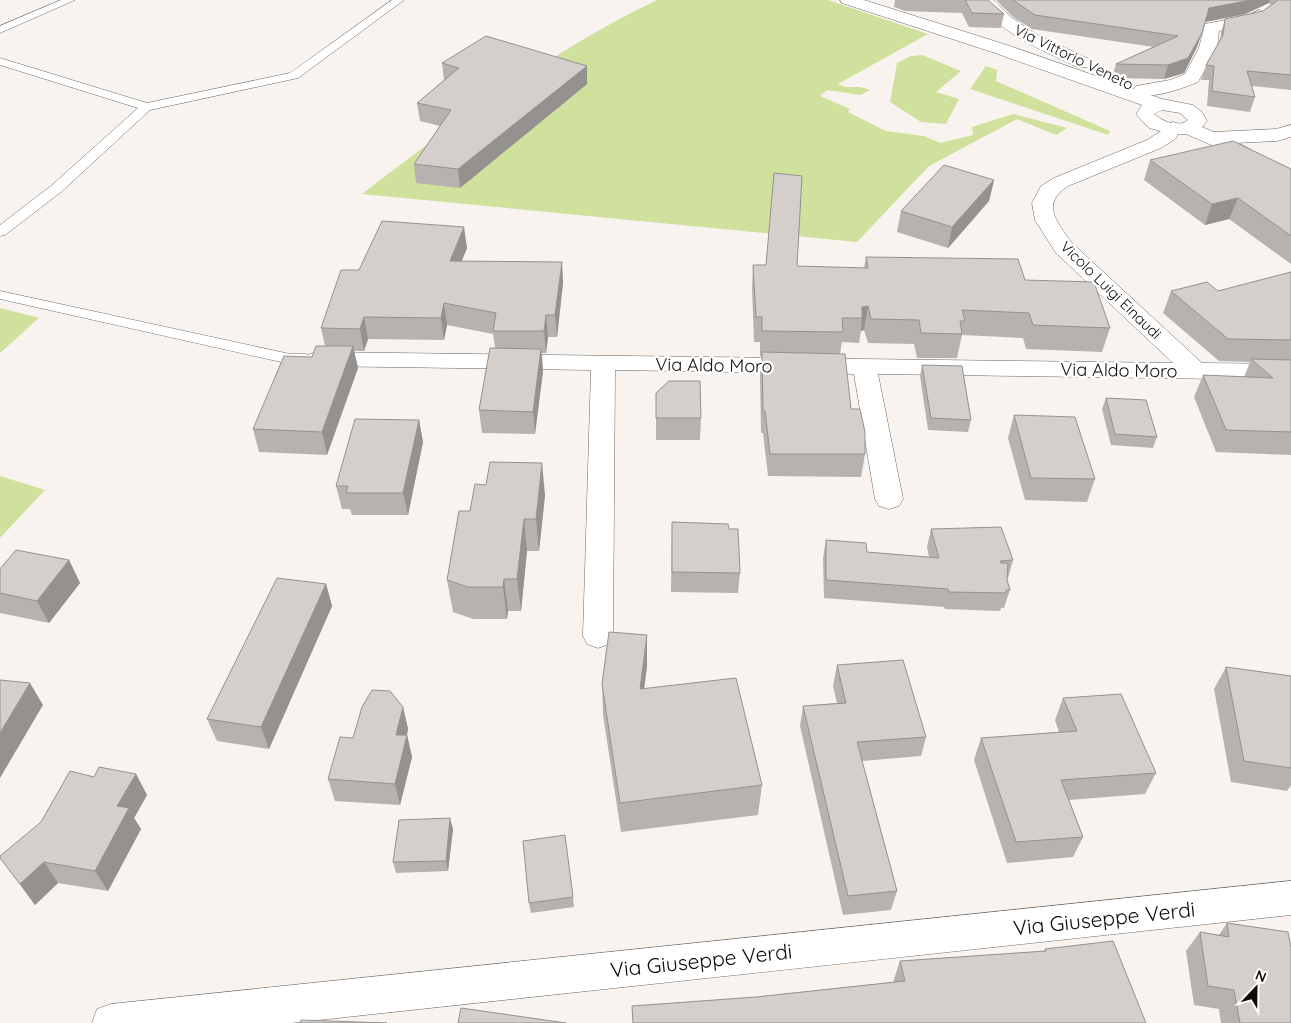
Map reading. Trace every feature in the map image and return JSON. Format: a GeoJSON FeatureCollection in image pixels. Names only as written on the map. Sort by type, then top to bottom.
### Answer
{"type":"FeatureCollection","features":[{"type":"Feature","properties":{"kind":"street"},"geometry":{"type":"LineString","coordinates":[[848,0],[1014,54],[1146,117],[1155,124],[1186,125],[1242,138],[1277,135],[1291,130]]}},
{"type":"Feature","properties":{"kind":"street","name":"Via Vittorio Veneto"},"geometry":{"type":"LineString","coordinates":[[984,0],[998,16],[1022,34],[1142,90],[1166,105]]}},
{"type":"Feature","properties":{"kind":"street"},"geometry":{"type":"LineString","coordinates":[[1142,90],[1174,85],[1192,78],[1208,48],[1211,28],[1250,20],[1268,10]]}},
{"type":"Feature","properties":{"kind":"street"},"geometry":{"type":"LineString","coordinates":[[1014,54],[1022,49],[1026,42],[1022,34]]}},
{"type":"Feature","properties":{"kind":"street"},"geometry":{"type":"LineString","coordinates":[[1038,64],[1166,105],[1189,110],[1186,125]]}},
{"type":"Feature","properties":{"kind":"street"},"geometry":{"type":"LineString","coordinates":[[1146,117],[1146,112],[1149,108],[1166,105]]}},
{"type":"Feature","properties":{"kind":"street","name":"Vicolo Luigi Einaudi"},"geometry":{"type":"LineString","coordinates":[[1186,125],[1154,144],[1060,182],[1048,190],[1042,203],[1045,220],[1064,248],[1196,371]]}},
{"type":"Feature","properties":{"kind":"street"},"geometry":{"type":"LineString","coordinates":[[1216,132],[1291,130]]}},
{"type":"Feature","properties":{"kind":"street"},"geometry":{"type":"LineString","coordinates":[[1216,132],[1291,181]]}},
{"type":"Feature","properties":{"kind":"street"},"geometry":{"type":"LineString","coordinates":[[1242,138],[1250,144],[1271,168]]}},
{"type":"Feature","properties":{"kind":"street","name":"Via Aldo Moro"},"geometry":{"type":"LineString","coordinates":[[317,359],[1291,372]]}},
{"type":"Feature","properties":{"kind":"street"},"geometry":{"type":"LineString","coordinates":[[598,636],[602,364]]}},
{"type":"Feature","properties":{"kind":"street"},"geometry":{"type":"LineString","coordinates":[[866,367],[889,499]]}},
{"type":"Feature","properties":{"kind":"street","name":"Via Giuseppe Verdi"},"geometry":{"type":"LineString","coordinates":[[111,1023],[1291,898]]}},
{"type":"Feature","properties":{"kind":"lane"},"geometry":{"type":"LineString","coordinates":[[0,30],[70,0]]}},
{"type":"Feature","properties":{"kind":"lane"},"geometry":{"type":"LineString","coordinates":[[0,61],[146,107],[294,76],[399,0]]}},
{"type":"Feature","properties":{"kind":"lane"},"geometry":{"type":"LineString","coordinates":[[0,232],[56,190],[146,107]]}},
{"type":"Feature","properties":{"kind":"lane"},"geometry":{"type":"LineString","coordinates":[[0,295],[290,359],[317,359]]}},
{"type":"Feature","properties":{"kind":"green space"},"geometry":{"type":"Polygon","coordinates":[[[657,0],[828,0],[928,34],[838,84],[870,90],[860,95],[827,90],[820,96],[850,109],[848,112],[886,131],[924,136],[940,143],[973,135],[972,127],[1013,114],[1067,128],[1056,135],[1017,119],[929,166],[857,242],[362,194],[468,115],[542,65],[579,42],[657,0]]]}},
{"type":"Feature","properties":{"kind":"green space"},"geometry":{"type":"Polygon","coordinates":[[[922,55],[961,71],[936,92],[959,99],[946,124],[921,122],[890,102],[897,63],[911,56],[922,55]]]}},
{"type":"Feature","properties":{"kind":"green space"},"geometry":{"type":"Polygon","coordinates":[[[986,66],[997,70],[996,81],[1110,131],[1108,135],[970,89],[986,66]]]}},
{"type":"Feature","properties":{"kind":"green space"},"geometry":{"type":"Polygon","coordinates":[[[0,308],[39,318],[0,353],[0,308]]]}},
{"type":"Feature","properties":{"kind":"green space"},"geometry":{"type":"Polygon","coordinates":[[[0,476],[45,490],[0,538],[0,476]]]}},
{"type":"Feature","properties":{"kind":"building"},"geometry":{"type":"Polygon","coordinates":[[[965,0],[988,0],[1004,14],[972,13],[965,0]]]}},
{"type":"Feature","properties":{"kind":"building"},"geometry":{"type":"Polygon","coordinates":[[[1013,0],[1251,0],[1209,8],[1202,33],[1188,58],[1168,65],[1116,64],[1178,36],[1035,15],[1013,0]]]}},
{"type":"Feature","properties":{"kind":"building"},"geometry":{"type":"Polygon","coordinates":[[[1278,0],[1291,0],[1291,75],[1247,71],[1255,97],[1212,91],[1214,66],[1206,65],[1223,35],[1225,19],[1263,11],[1278,0]]]}},
{"type":"Feature","properties":{"kind":"building"},"geometry":{"type":"Polygon","coordinates":[[[486,36],[587,66],[458,169],[414,164],[451,110],[417,103],[459,68],[442,63],[486,36]]]}},
{"type":"Feature","properties":{"kind":"building"},"geometry":{"type":"Polygon","coordinates":[[[1233,141],[1291,169],[1291,236],[1238,198],[1212,204],[1150,160],[1233,141]]]}},
{"type":"Feature","properties":{"kind":"building"},"geometry":{"type":"Polygon","coordinates":[[[944,165],[994,180],[952,227],[901,211],[944,165]]]}},
{"type":"Feature","properties":{"kind":"building"},"geometry":{"type":"Polygon","coordinates":[[[774,173],[802,176],[797,266],[868,268],[866,257],[1018,259],[1025,280],[1094,282],[1110,328],[1033,325],[1029,313],[962,310],[965,321],[960,321],[962,334],[921,333],[919,320],[871,319],[868,306],[862,307],[862,318],[842,318],[843,332],[762,331],[762,317],[756,317],[753,265],[766,265],[774,173]]]}},
{"type":"Feature","properties":{"kind":"building"},"geometry":{"type":"Polygon","coordinates":[[[382,221],[464,227],[450,261],[562,262],[555,315],[546,315],[544,331],[493,331],[496,313],[444,303],[441,318],[364,317],[360,329],[321,328],[341,270],[359,270],[382,221]]]}},
{"type":"Feature","properties":{"kind":"building"},"geometry":{"type":"Polygon","coordinates":[[[1291,272],[1291,340],[1228,339],[1171,291],[1207,282],[1218,291],[1291,272]]]}},
{"type":"Feature","properties":{"kind":"building"},"geometry":{"type":"Polygon","coordinates":[[[316,346],[353,346],[322,432],[253,429],[284,356],[312,357],[316,346]]]}},
{"type":"Feature","properties":{"kind":"building"},"geometry":{"type":"Polygon","coordinates":[[[490,348],[541,349],[533,412],[479,410],[490,348]]]}},
{"type":"Feature","properties":{"kind":"building"},"geometry":{"type":"Polygon","coordinates":[[[762,352],[845,354],[851,409],[860,409],[865,432],[865,454],[770,454],[765,411],[763,411],[762,352]]]}},
{"type":"Feature","properties":{"kind":"building"},"geometry":{"type":"Polygon","coordinates":[[[1251,359],[1291,360],[1291,432],[1226,430],[1203,375],[1273,378],[1251,359]]]}},
{"type":"Feature","properties":{"kind":"building"},"geometry":{"type":"Polygon","coordinates":[[[922,365],[962,366],[971,420],[931,418],[922,365]]]}},
{"type":"Feature","properties":{"kind":"building"},"geometry":{"type":"Polygon","coordinates":[[[669,381],[700,381],[701,418],[656,418],[656,393],[669,381]]]}},
{"type":"Feature","properties":{"kind":"building"},"geometry":{"type":"Polygon","coordinates":[[[1106,398],[1146,400],[1157,437],[1115,434],[1106,398]]]}},
{"type":"Feature","properties":{"kind":"building"},"geometry":{"type":"Polygon","coordinates":[[[1014,415],[1075,417],[1095,479],[1031,478],[1014,415]]]}},
{"type":"Feature","properties":{"kind":"building"},"geometry":{"type":"Polygon","coordinates":[[[355,419],[419,420],[403,493],[346,493],[348,486],[336,486],[355,419]]]}},
{"type":"Feature","properties":{"kind":"building"},"geometry":{"type":"Polygon","coordinates":[[[490,462],[542,463],[536,519],[524,519],[517,579],[504,579],[503,587],[468,587],[447,580],[459,511],[470,511],[475,484],[486,485],[490,462]]]}},
{"type":"Feature","properties":{"kind":"building"},"geometry":{"type":"Polygon","coordinates":[[[672,522],[728,524],[729,529],[738,529],[740,573],[672,572],[672,522]]]}},
{"type":"Feature","properties":{"kind":"building"},"geometry":{"type":"Polygon","coordinates":[[[1001,527],[1013,560],[1000,561],[1001,563],[1008,563],[1007,580],[1010,590],[1006,590],[1006,593],[949,592],[948,589],[826,580],[826,540],[866,543],[867,552],[939,558],[931,529],[1001,527]]]}},
{"type":"Feature","properties":{"kind":"building"},"geometry":{"type":"Polygon","coordinates":[[[16,550],[69,560],[37,601],[0,593],[0,569],[16,550]]]}},
{"type":"Feature","properties":{"kind":"building"},"geometry":{"type":"Polygon","coordinates":[[[277,578],[326,584],[261,727],[207,719],[277,578]]]}},
{"type":"Feature","properties":{"kind":"building"},"geometry":{"type":"Polygon","coordinates":[[[609,632],[647,635],[640,689],[736,678],[762,785],[620,803],[602,684],[609,632]]]}},
{"type":"Feature","properties":{"kind":"building"},"geometry":{"type":"Polygon","coordinates":[[[903,660],[926,737],[857,742],[897,891],[848,896],[803,706],[846,703],[837,665],[903,660]]]}},
{"type":"Feature","properties":{"kind":"building"},"geometry":{"type":"Polygon","coordinates":[[[1226,667],[1291,676],[1291,768],[1244,761],[1226,667]]]}},
{"type":"Feature","properties":{"kind":"building"},"geometry":{"type":"Polygon","coordinates":[[[0,680],[30,683],[0,733],[0,680]]]}},
{"type":"Feature","properties":{"kind":"building"},"geometry":{"type":"Polygon","coordinates":[[[372,690],[390,691],[403,707],[396,735],[407,735],[395,784],[328,779],[340,737],[353,738],[362,707],[372,690]]]}},
{"type":"Feature","properties":{"kind":"building"},"geometry":{"type":"Polygon","coordinates":[[[1121,694],[1156,773],[1061,780],[1083,837],[1016,842],[981,738],[1077,731],[1063,698],[1121,694]]]}},
{"type":"Feature","properties":{"kind":"building"},"geometry":{"type":"Polygon","coordinates":[[[99,767],[136,774],[117,806],[129,808],[95,871],[44,862],[20,884],[0,856],[41,822],[70,771],[94,777],[99,767]]]}},
{"type":"Feature","properties":{"kind":"building"},"geometry":{"type":"Polygon","coordinates":[[[450,818],[446,861],[393,862],[399,820],[450,818]]]}},
{"type":"Feature","properties":{"kind":"building"},"geometry":{"type":"Polygon","coordinates":[[[565,835],[573,897],[529,903],[523,841],[565,835]]]}},
{"type":"Feature","properties":{"kind":"building"},"geometry":{"type":"Polygon","coordinates":[[[1227,923],[1288,932],[1291,948],[1291,1023],[1240,1023],[1234,990],[1208,986],[1200,932],[1229,937],[1227,923]]]}},
{"type":"Feature","properties":{"kind":"building"},"geometry":{"type":"Polygon","coordinates":[[[1113,941],[1146,1023],[633,1023],[632,1006],[756,997],[905,981],[900,961],[1046,951],[1045,949],[1113,941]]]}},
{"type":"Feature","properties":{"kind":"building"},"geometry":{"type":"Polygon","coordinates":[[[461,1008],[566,1023],[458,1023],[461,1008]]]}},
{"type":"Feature","properties":{"kind":"building"},"geometry":{"type":"Polygon","coordinates":[[[301,1020],[387,1023],[300,1023],[301,1020]]]}}]}
